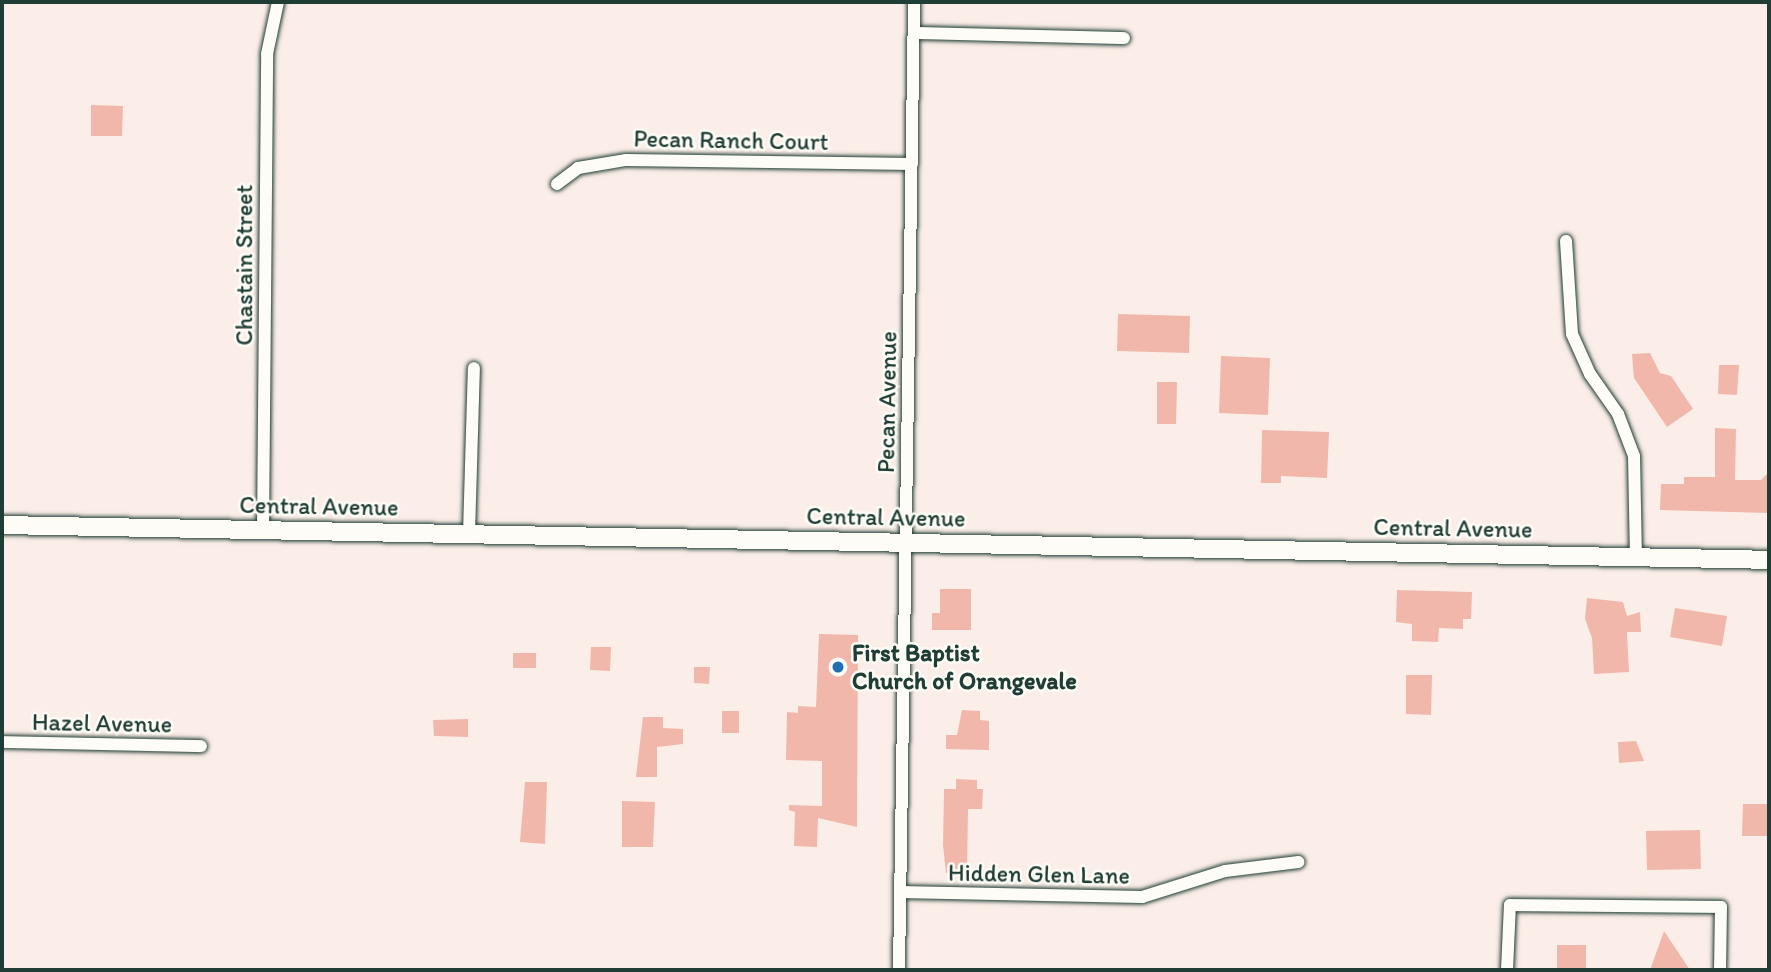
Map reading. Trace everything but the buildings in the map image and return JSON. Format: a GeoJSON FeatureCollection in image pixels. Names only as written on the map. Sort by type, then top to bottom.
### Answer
{"type":"FeatureCollection","features":[{"type":"Feature","properties":{"kind":"street","name":"Chastain Street"},"geometry":{"type":"LineString","coordinates":[[263,530],[267,54],[278,2]]}},
{"type":"Feature","properties":{"kind":"street","name":"Pecan Avenue"},"geometry":{"type":"LineString","coordinates":[[899,970],[914,2]]}},
{"type":"Feature","properties":{"kind":"street"},"geometry":{"type":"LineString","coordinates":[[914,33],[1124,38]]}},
{"type":"Feature","properties":{"kind":"street","name":"Pecan Ranch Court"},"geometry":{"type":"LineString","coordinates":[[557,184],[578,168],[626,160],[912,164]]}},
{"type":"Feature","properties":{"kind":"street"},"geometry":{"type":"LineString","coordinates":[[1566,240],[1572,334],[1590,374],[1618,414],[1634,456],[1636,557]]}},
{"type":"Feature","properties":{"kind":"street"},"geometry":{"type":"LineString","coordinates":[[469,533],[474,368]]}},
{"type":"Feature","properties":{"kind":"street","name":"Central Avenue"},"geometry":{"type":"LineString","coordinates":[[2,525],[1769,560]]}},
{"type":"Feature","properties":{"kind":"street","name":"Hazel Avenue"},"geometry":{"type":"LineString","coordinates":[[2,742],[201,746]]}},
{"type":"Feature","properties":{"kind":"street","name":"Hidden Glen Lane"},"geometry":{"type":"LineString","coordinates":[[900,892],[1142,897],[1225,871],[1298,862]]}},
{"type":"Feature","properties":{"kind":"street"},"geometry":{"type":"LineString","coordinates":[[1507,970],[1510,905],[1721,907],[1720,970]]}},
{"type":"Feature","properties":{"kind":"place","name":"First Baptist Church of Orangevale"},"geometry":{"type":"Point","coordinates":[838,667]}}]}
